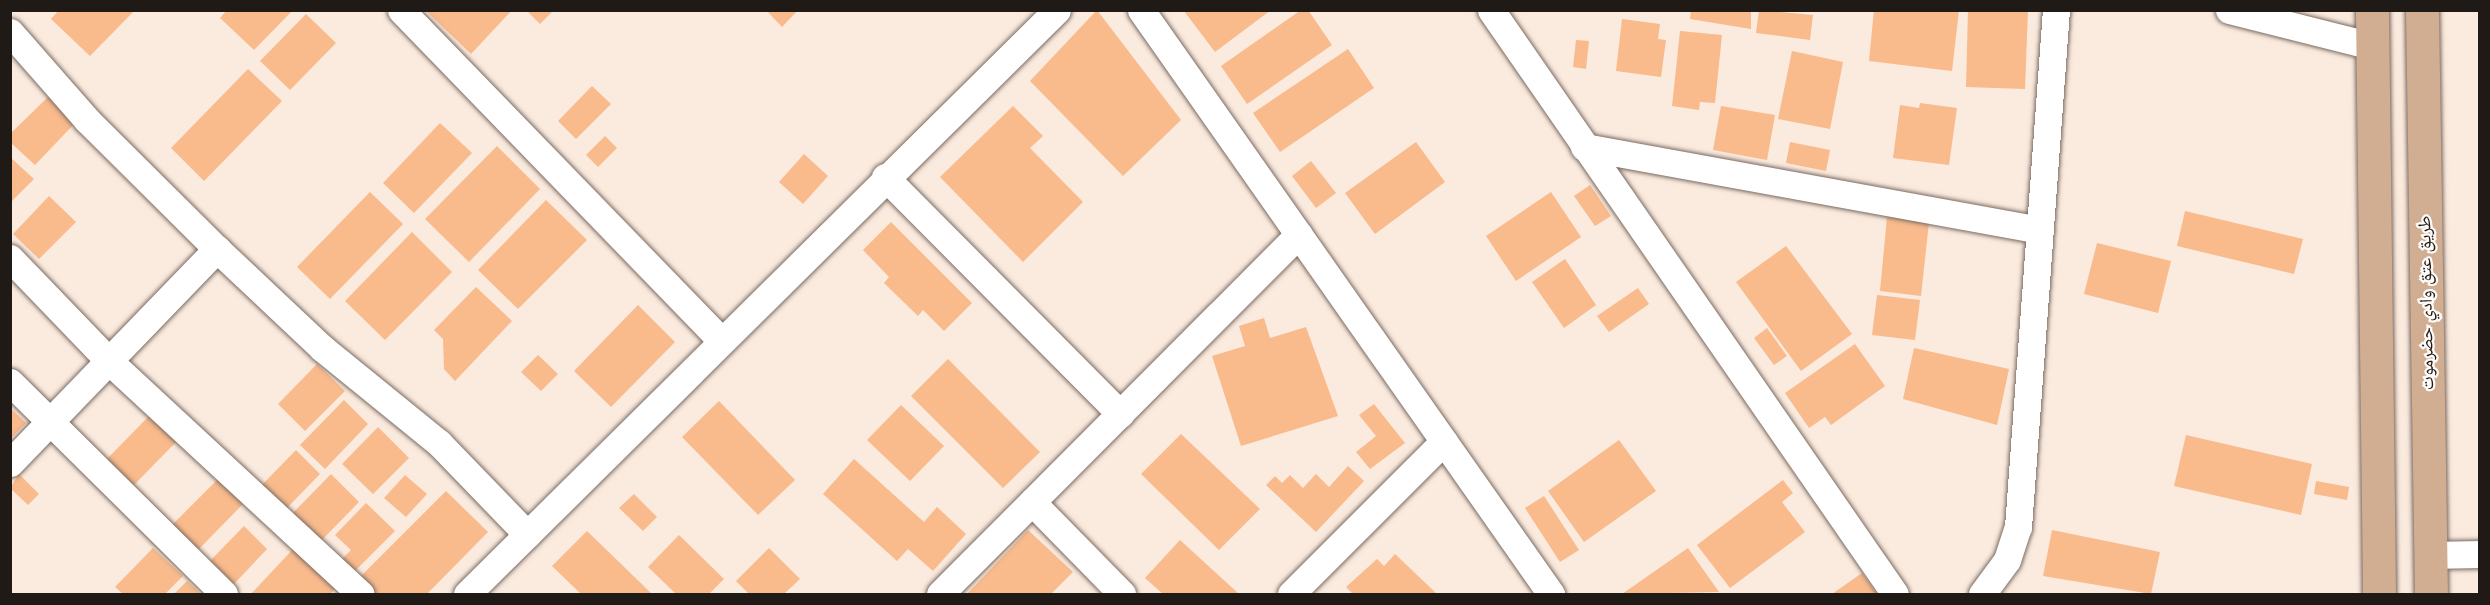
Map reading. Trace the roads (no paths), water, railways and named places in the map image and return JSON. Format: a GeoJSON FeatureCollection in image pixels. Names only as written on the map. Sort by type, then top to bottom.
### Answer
{"type":"FeatureCollection","features":[{"type":"Feature","properties":{"kind":"main road"},"geometry":{"type":"LineString","coordinates":[[2372,10],[2379,594]]}},
{"type":"Feature","properties":{"kind":"main road","name":"طريق عتق وادي حضرموت"},"geometry":{"type":"LineString","coordinates":[[2422,10],[2431,594]]}},
{"type":"Feature","properties":{"kind":"street"},"geometry":{"type":"LineString","coordinates":[[401,10],[720,339]]}},
{"type":"Feature","properties":{"kind":"street"},"geometry":{"type":"LineString","coordinates":[[467,594],[720,339],[1057,10]]}},
{"type":"Feature","properties":{"kind":"street"},"geometry":{"type":"LineString","coordinates":[[1141,10],[1551,594]]}},
{"type":"Feature","properties":{"kind":"street"},"geometry":{"type":"LineString","coordinates":[[1491,10],[1895,594]]}},
{"type":"Feature","properties":{"kind":"street"},"geometry":{"type":"LineString","coordinates":[[1982,594],[2007,560],[2018,527],[2056,10]]}},
{"type":"Feature","properties":{"kind":"street"},"geometry":{"type":"LineString","coordinates":[[2229,10],[2372,46]]}},
{"type":"Feature","properties":{"kind":"street"},"geometry":{"type":"LineString","coordinates":[[10,32],[87,120],[217,249],[322,348],[439,444],[527,534]]}},
{"type":"Feature","properties":{"kind":"street"},"geometry":{"type":"LineString","coordinates":[[1584,147],[2040,230]]}},
{"type":"Feature","properties":{"kind":"street"},"geometry":{"type":"LineString","coordinates":[[885,177],[1120,414]]}},
{"type":"Feature","properties":{"kind":"street"},"geometry":{"type":"LineString","coordinates":[[940,594],[1299,234]]}},
{"type":"Feature","properties":{"kind":"street"},"geometry":{"type":"LineString","coordinates":[[10,463],[217,249]]}},
{"type":"Feature","properties":{"kind":"street"},"geometry":{"type":"LineString","coordinates":[[10,258],[109,361],[361,594]]}},
{"type":"Feature","properties":{"kind":"street"},"geometry":{"type":"LineString","coordinates":[[10,382],[224,594]]}},
{"type":"Feature","properties":{"kind":"street"},"geometry":{"type":"LineString","coordinates":[[1291,594],[1444,441]]}},
{"type":"Feature","properties":{"kind":"street"},"geometry":{"type":"LineString","coordinates":[[1032,502],[1122,594]]}},
{"type":"Feature","properties":{"kind":"street"},"geometry":{"type":"LineString","coordinates":[[2429,555],[2480,554]]}}]}
